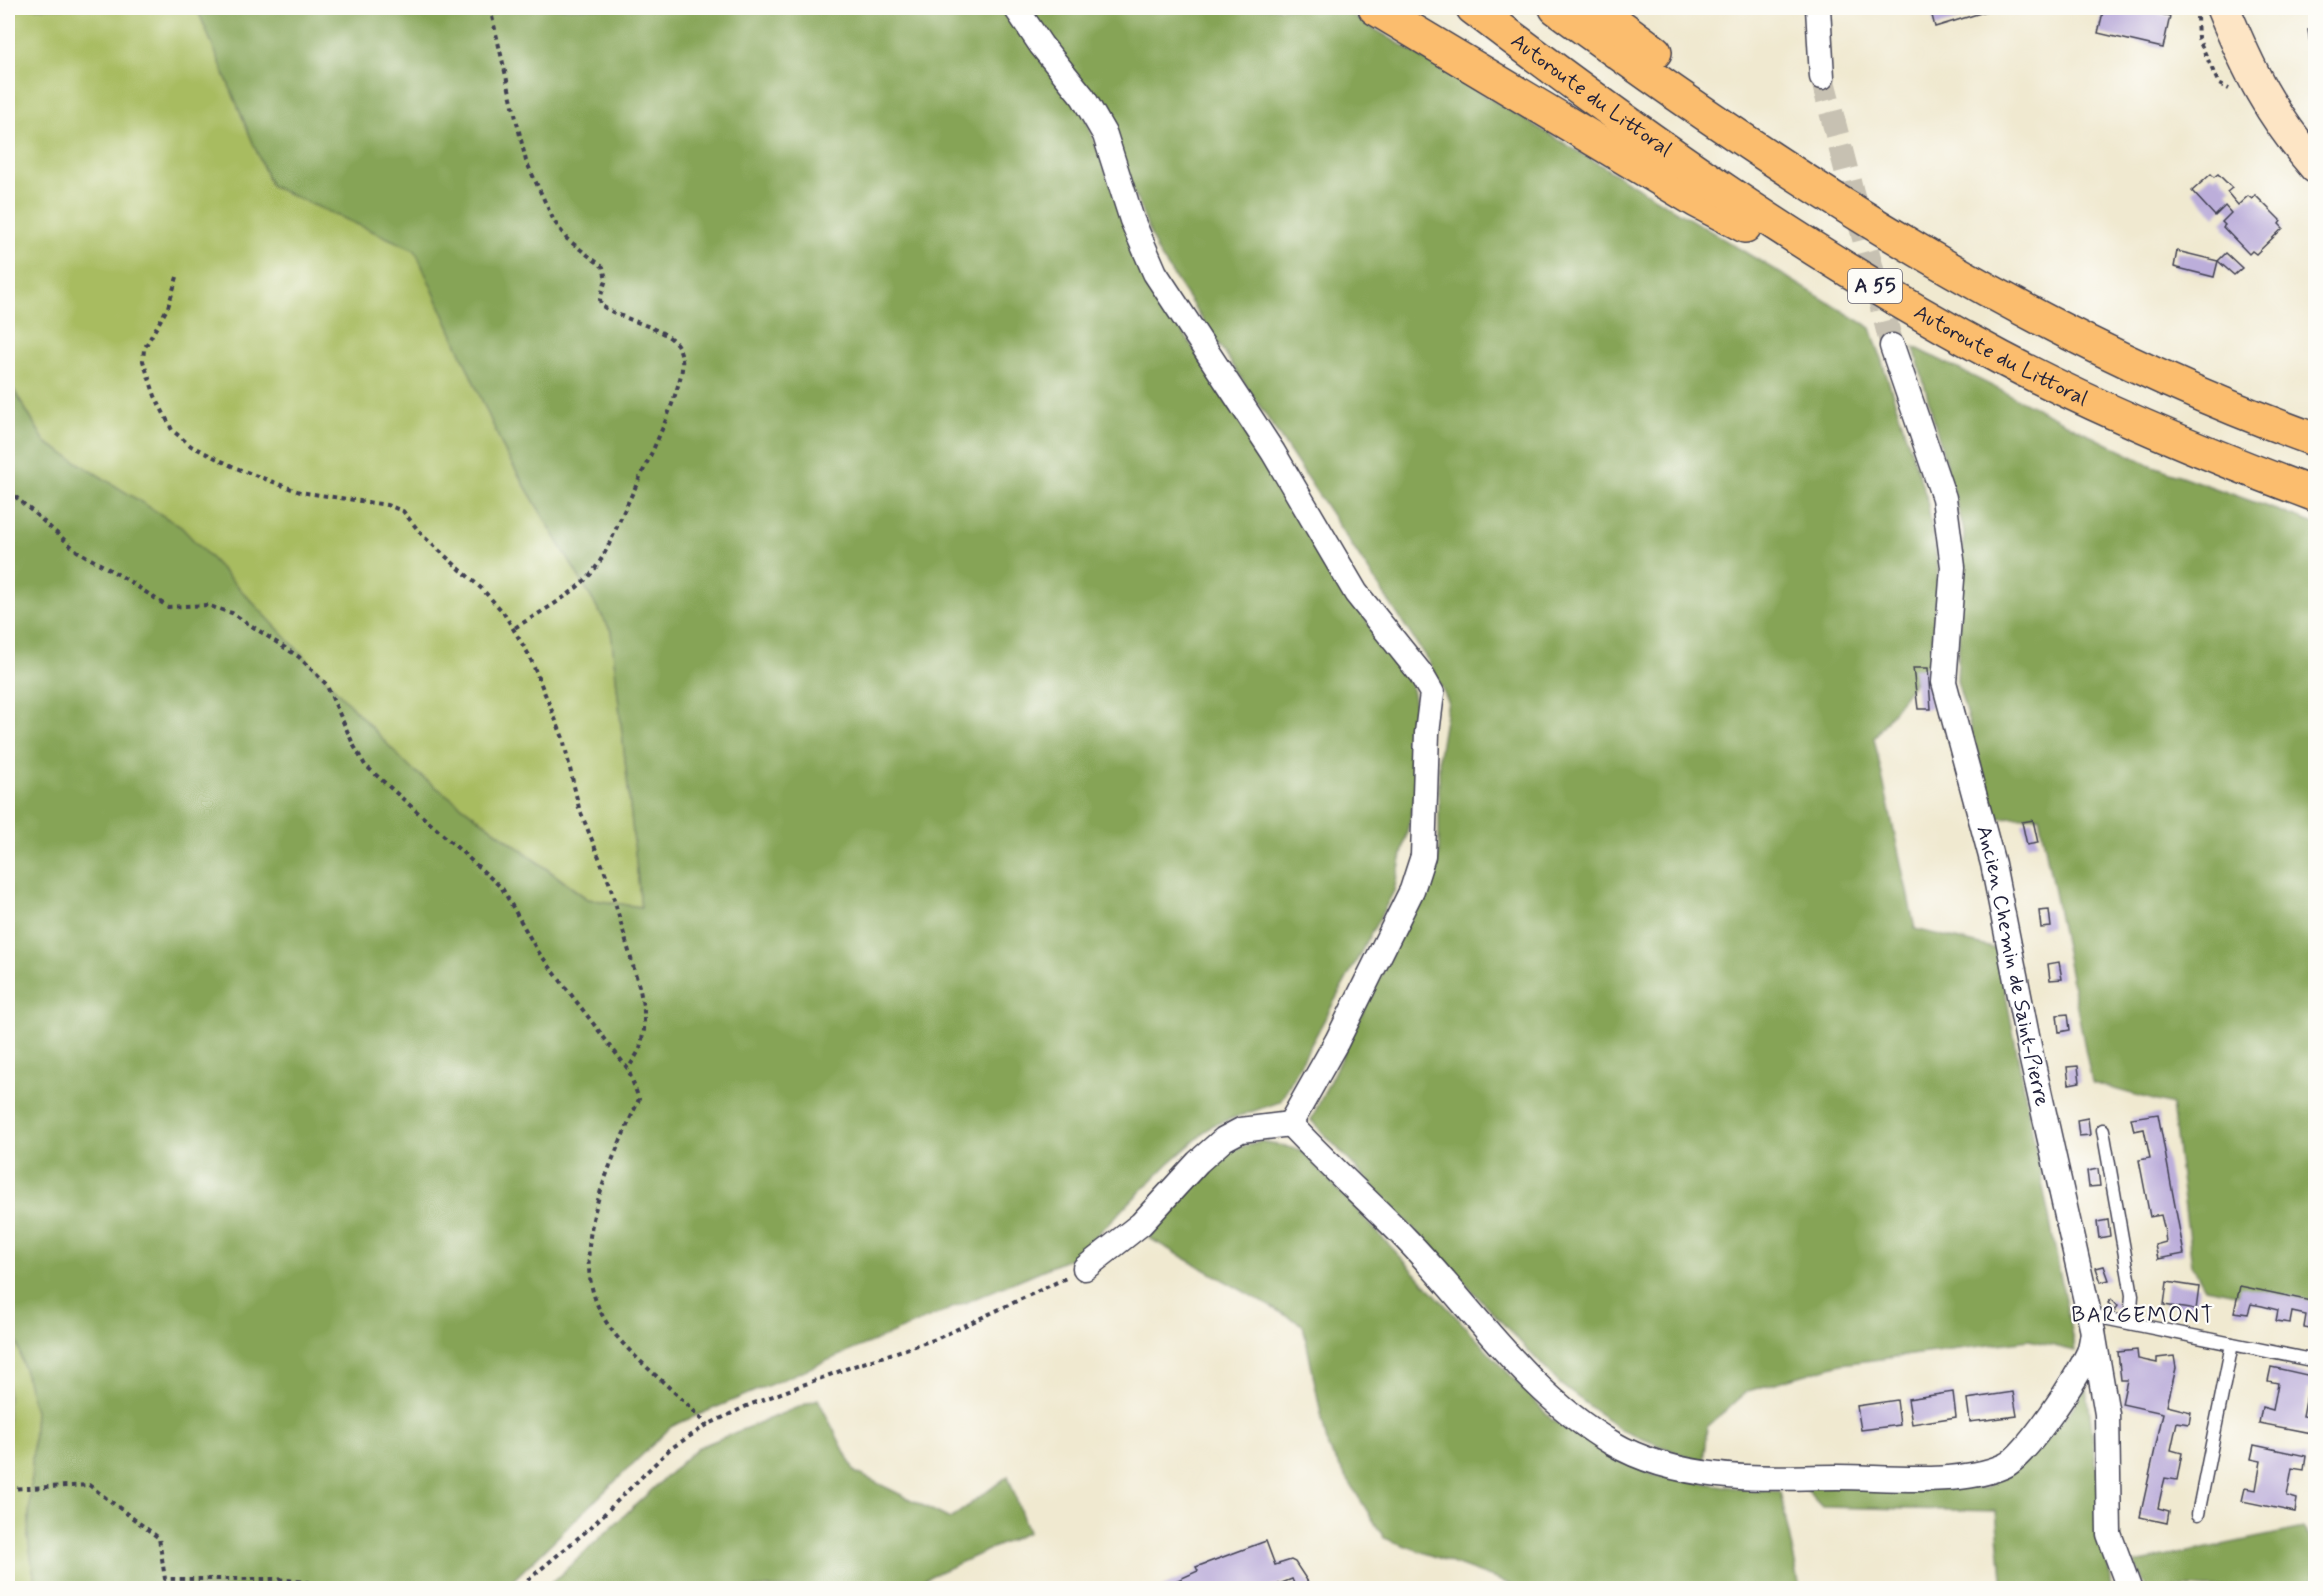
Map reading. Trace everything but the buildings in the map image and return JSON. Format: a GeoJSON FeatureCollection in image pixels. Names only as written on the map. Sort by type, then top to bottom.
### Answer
{"type":"FeatureCollection","features":[{"type":"Feature","properties":{"kind":"highway"},"geometry":{"type":"LineString","coordinates":[[1374,8],[1697,201],[2000,357]]}},
{"type":"Feature","properties":{"kind":"highway","name":"Autoroute du Littoral"},"geometry":{"type":"LineString","coordinates":[[1473,8],[1622,120],[1783,230],[1895,298],[2000,357],[2115,414],[2196,450],[2316,495]]}},
{"type":"Feature","properties":{"kind":"highway","name":"A 55"},"geometry":{"type":"LineString","coordinates":[[1556,8],[1675,95],[1914,249],[2062,331],[2138,368],[2213,401],[2316,440]]}},
{"type":"Feature","properties":{"kind":"highway"},"geometry":{"type":"LineString","coordinates":[[1596,8],[1914,249]]}},
{"type":"Feature","properties":{"kind":"main road"},"geometry":{"type":"LineString","coordinates":[[2223,8],[2248,71],[2286,133],[2316,167]]}},
{"type":"Feature","properties":{"kind":"street"},"geometry":{"type":"LineString","coordinates":[[1016,8],[1041,45],[1083,97],[1105,135],[1132,220],[1155,273],[1273,452],[1356,593],[1421,674],[1432,693],[1426,733],[1423,856],[1412,890],[1337,1041],[1290,1124]]}},
{"type":"Feature","properties":{"kind":"street"},"geometry":{"type":"LineString","coordinates":[[1818,8],[1822,77]]}},
{"type":"Feature","properties":{"kind":"street","name":"Ancien Chemin de Saint-Pierre"},"geometry":{"type":"LineString","coordinates":[[1892,346],[1944,498],[1953,567],[1944,682],[1993,864],[2030,1051],[2091,1324],[2107,1414],[2109,1533],[2129,1588]]}},
{"type":"Feature","properties":{"kind":"street"},"geometry":{"type":"LineString","coordinates":[[1085,1268],[1141,1224],[1198,1162],[1224,1139],[1241,1130],[1290,1124]]}},
{"type":"Feature","properties":{"kind":"street"},"geometry":{"type":"LineString","coordinates":[[1290,1124],[1406,1239],[1520,1368],[1578,1420],[1613,1444],[1656,1462],[1720,1475],[1775,1477],[1941,1477],[1975,1474],[2007,1466],[2027,1446],[2082,1364],[2090,1350],[2091,1324]]}},
{"type":"Feature","properties":{"kind":"lane"},"geometry":{"type":"LineString","coordinates":[[2103,1130],[2132,1295],[2130,1323]]}},
{"type":"Feature","properties":{"kind":"lane"},"geometry":{"type":"LineString","coordinates":[[2091,1324],[2130,1323],[2316,1361]]}},
{"type":"Feature","properties":{"kind":"lane"},"geometry":{"type":"LineString","coordinates":[[2198,1514],[2232,1344]]}},
{"type":"Feature","properties":{"kind":"path"},"geometry":{"type":"LineString","coordinates":[[490,8],[526,161],[554,221],[567,239],[603,267],[606,279],[600,298],[601,305],[613,314],[670,338],[679,346],[683,361],[681,375],[654,447],[603,555],[588,577],[561,599],[513,629]]}},
{"type":"Feature","properties":{"kind":"path"},"geometry":{"type":"LineString","coordinates":[[177,277],[168,307],[144,350],[143,362],[154,396],[172,430],[200,451],[236,468],[300,492],[387,505],[403,511],[422,535],[483,590],[513,629],[529,655],[562,738],[579,808],[609,882],[640,990],[644,1011],[644,1030],[640,1049],[628,1069]]}},
{"type":"Feature","properties":{"kind":"path"},"geometry":{"type":"LineString","coordinates":[[8,490],[77,551],[126,579],[168,607],[206,605],[231,613],[299,657],[326,684],[365,765],[502,888],[537,950],[628,1069],[639,1099],[602,1183],[589,1234],[589,1276],[598,1305],[609,1326],[707,1425]]}},
{"type":"Feature","properties":{"kind":"path"},"geometry":{"type":"LineString","coordinates":[[523,1588],[670,1449],[707,1425],[749,1405],[831,1374],[936,1339],[1085,1268]]}},
{"type":"Feature","properties":{"kind":"path"},"geometry":{"type":"LineString","coordinates":[[8,1489],[88,1485],[159,1538],[165,1579],[277,1579],[363,1588]]}},
{"type":"Feature","properties":{"kind":"green space"},"geometry":{"type":"Polygon","coordinates":[[[8,8],[197,8],[271,186],[415,250],[505,452],[611,631],[641,907],[588,899],[409,767],[181,527],[45,442],[8,380],[8,8]]]}},
{"type":"Feature","properties":{"kind":"green space"},"geometry":{"type":"Polygon","coordinates":[[[197,8],[1004,8],[1082,109],[1143,269],[1379,640],[1410,680],[1418,718],[1418,783],[1394,891],[1280,1102],[1213,1125],[1168,1164],[1076,1256],[672,1426],[505,1588],[36,1588],[28,1537],[35,1411],[8,1307],[8,380],[45,442],[181,527],[409,767],[587,899],[641,907],[611,631],[505,452],[415,250],[271,186],[197,8]]]}},
{"type":"Feature","properties":{"kind":"green space"},"geometry":{"type":"Polygon","coordinates":[[[1028,8],[1340,8],[1871,328],[1927,499],[1938,568],[1931,659],[1874,738],[1915,929],[1997,949],[2075,1351],[2029,1340],[1841,1364],[1748,1391],[1707,1427],[1703,1463],[1621,1430],[1560,1384],[1311,1120],[1439,855],[1439,755],[1448,701],[1429,662],[1157,251],[1099,103],[1028,8]]]}},
{"type":"Feature","properties":{"kind":"green space"},"geometry":{"type":"Polygon","coordinates":[[[1914,347],[2148,464],[2315,524],[2315,1309],[2205,1288],[2192,1265],[2172,1105],[2092,1083],[2039,816],[1996,818],[1957,681],[1964,531],[1914,347]]]}},
{"type":"Feature","properties":{"kind":"green space"},"geometry":{"type":"Polygon","coordinates":[[[1260,1141],[1301,1150],[1553,1421],[1653,1475],[1744,1489],[1780,1491],[1800,1588],[1520,1588],[1384,1538],[1328,1448],[1303,1325],[1149,1238],[1221,1153],[1260,1141]]]}},
{"type":"Feature","properties":{"kind":"green space"},"geometry":{"type":"Polygon","coordinates":[[[8,1307],[35,1411],[28,1537],[36,1588],[8,1588],[8,1307]]]}},
{"type":"Feature","properties":{"kind":"green space"},"geometry":{"type":"Polygon","coordinates":[[[2087,1389],[2111,1588],[2003,1588],[1996,1511],[1822,1507],[1800,1484],[1987,1488],[2037,1451],[2087,1389]]]}},
{"type":"Feature","properties":{"kind":"green space"},"geometry":{"type":"Polygon","coordinates":[[[818,1399],[855,1472],[950,1519],[1008,1476],[1028,1532],[904,1588],[546,1588],[697,1448],[818,1399]]]}},
{"type":"Feature","properties":{"kind":"green space"},"geometry":{"type":"Polygon","coordinates":[[[2303,1528],[2315,1545],[2315,1588],[2146,1588],[2135,1563],[2303,1528]]]}},
{"type":"Feature","properties":{"kind":"tunnel"},"geometry":{"type":"LineString","coordinates":[[1822,77],[1892,346]]}},
{"type":"Feature","properties":{"kind":"district","name":"BARGEMONT"},"geometry":{"type":"Point","coordinates":[2143,1316]}}]}
